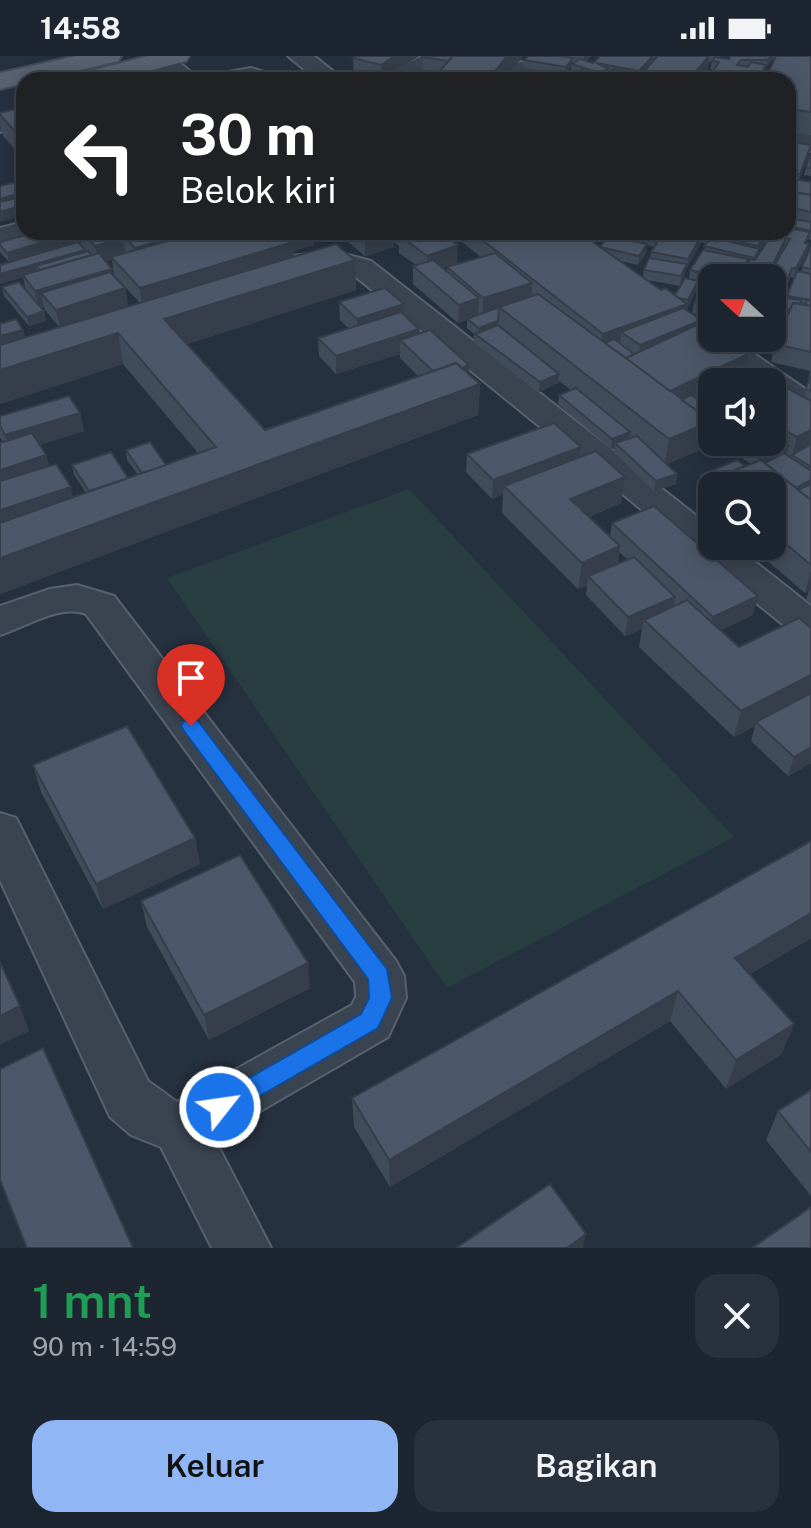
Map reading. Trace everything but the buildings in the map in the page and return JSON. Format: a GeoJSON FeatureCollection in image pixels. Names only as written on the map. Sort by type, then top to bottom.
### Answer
{"type":"FeatureCollection","features":[{"type":"Feature","properties":{"kind":"main road"},"geometry":{"type":"LineString","coordinates":[[39,72],[109,56]]}},
{"type":"Feature","properties":{"kind":"main road"},"geometry":{"type":"LineString","coordinates":[[117,72],[170,59]]}},
{"type":"Feature","properties":{"kind":"street"},"geometry":{"type":"LineString","coordinates":[[299,56],[321,72]]}},
{"type":"Feature","properties":{"kind":"street"},"geometry":{"type":"LineString","coordinates":[[406,72],[421,64]]}},
{"type":"Feature","properties":{"kind":"street"},"geometry":{"type":"LineString","coordinates":[[271,271],[302,262],[334,260],[361,267],[811,626]]}},
{"type":"Feature","properties":{"kind":"street"},"geometry":{"type":"LineString","coordinates":[[678,315],[811,408]]}},
{"type":"Feature","properties":{"kind":"street"},"geometry":{"type":"LineString","coordinates":[[0,621],[66,599],[85,599],[100,605],[379,976],[381,998],[370,1021],[180,1129]]}},
{"type":"Feature","properties":{"kind":"street"},"geometry":{"type":"LineString","coordinates":[[0,831],[129,1099],[150,1117],[180,1129],[242,1248]]}},
{"type":"Feature","properties":{"kind":"green space"},"geometry":{"type":"Polygon","coordinates":[[[409,489],[734,837],[447,988],[167,578],[409,489]]]}},
{"type":"Feature","properties":{"kind":"route"},"geometry":{"type":"LineString","coordinates":[[191,726],[379,976],[381,998],[370,1021],[220,1107]]}}]}
